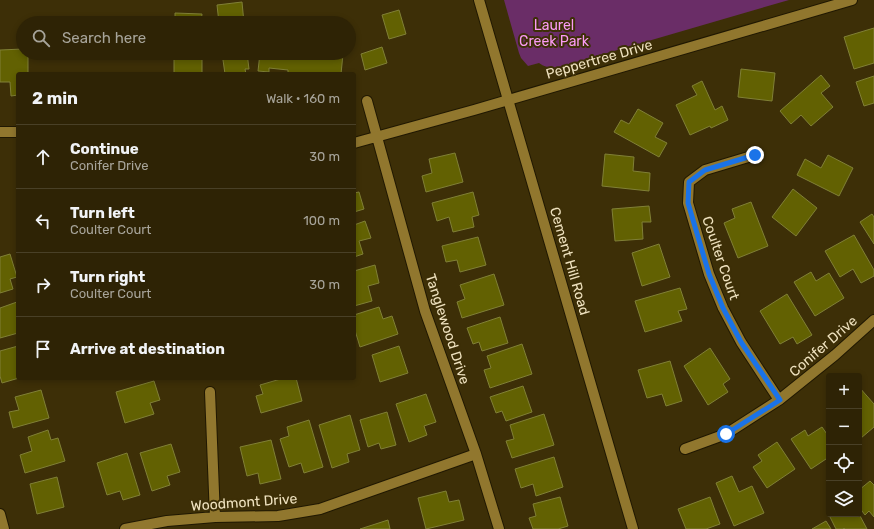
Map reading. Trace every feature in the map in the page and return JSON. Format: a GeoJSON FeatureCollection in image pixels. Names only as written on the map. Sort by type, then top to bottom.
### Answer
{"type":"FeatureCollection","features":[{"type":"Feature","properties":{"kind":"street","name":"Cement Hill Road"},"geometry":{"type":"LineString","coordinates":[[479,0],[633,529]]}},
{"type":"Feature","properties":{"kind":"street","name":"Peppertree Drive"},"geometry":{"type":"LineString","coordinates":[[356,142],[852,0]]}},
{"type":"Feature","properties":{"kind":"street","name":"Tanglewood Drive"},"geometry":{"type":"LineString","coordinates":[[367,101],[425,311],[476,454],[499,529]]}},
{"type":"Feature","properties":{"kind":"street"},"geometry":{"type":"LineString","coordinates":[[0,132],[16,132]]}},
{"type":"Feature","properties":{"kind":"street","name":"Coulter Court"},"geometry":{"type":"LineString","coordinates":[[755,155],[705,170],[689,182],[688,203],[709,274],[723,308],[741,342],[780,400]]}},
{"type":"Feature","properties":{"kind":"street","name":"Conifer Drive"},"geometry":{"type":"LineString","coordinates":[[685,449],[726,434],[780,400],[836,355],[874,320]]}},
{"type":"Feature","properties":{"kind":"street"},"geometry":{"type":"LineString","coordinates":[[210,392],[215,517]]}},
{"type":"Feature","properties":{"kind":"street","name":"Woodmont Drive"},"geometry":{"type":"LineString","coordinates":[[125,529],[166,521],[215,517],[278,516],[320,509],[476,454]]}},
{"type":"Feature","properties":{"kind":"street"},"geometry":{"type":"LineString","coordinates":[[0,514],[4,529]]}},
{"type":"Feature","properties":{"kind":"green space","name":"Laurel Creek Park"},"geometry":{"type":"Polygon","coordinates":[[[504,0],[789,0],[553,68],[546,67],[539,63],[528,66],[521,58],[504,0]]]}},
{"type":"Feature","properties":{"kind":"building"},"geometry":{"type":"Polygon","coordinates":[[[242,2],[243,16],[218,16],[217,5],[242,2]]]}},
{"type":"Feature","properties":{"kind":"building"},"geometry":{"type":"Polygon","coordinates":[[[399,10],[406,34],[389,39],[382,15],[399,10]]]}},
{"type":"Feature","properties":{"kind":"building"},"geometry":{"type":"Polygon","coordinates":[[[175,13],[202,14],[202,16],[175,16],[175,13]]]}},
{"type":"Feature","properties":{"kind":"building"},"geometry":{"type":"Polygon","coordinates":[[[874,28],[874,63],[854,69],[844,37],[874,28]]]}},
{"type":"Feature","properties":{"kind":"building"},"geometry":{"type":"Polygon","coordinates":[[[382,47],[387,63],[365,70],[361,54],[382,47]]]}},
{"type":"Feature","properties":{"kind":"building"},"geometry":{"type":"Polygon","coordinates":[[[16,49],[16,60],[28,60],[28,72],[16,72],[16,95],[11,96],[10,82],[0,82],[0,50],[16,49]]]}},
{"type":"Feature","properties":{"kind":"building"},"geometry":{"type":"Polygon","coordinates":[[[174,60],[202,60],[202,72],[174,72],[174,60]]]}},
{"type":"Feature","properties":{"kind":"building"},"geometry":{"type":"Polygon","coordinates":[[[223,60],[248,60],[249,69],[245,69],[246,72],[225,72],[223,60]]]}},
{"type":"Feature","properties":{"kind":"building"},"geometry":{"type":"Polygon","coordinates":[[[259,60],[342,60],[341,72],[288,72],[288,70],[269,68],[269,72],[258,71],[259,60]]]}},
{"type":"Feature","properties":{"kind":"building"},"geometry":{"type":"Polygon","coordinates":[[[741,69],[775,73],[772,101],[738,97],[741,69]]]}},
{"type":"Feature","properties":{"kind":"building"},"geometry":{"type":"Polygon","coordinates":[[[821,75],[830,86],[821,93],[833,107],[811,126],[801,115],[791,124],[780,111],[821,75]]]}},
{"type":"Feature","properties":{"kind":"building"},"geometry":{"type":"Polygon","coordinates":[[[874,76],[874,103],[864,106],[856,82],[874,76]]]}},
{"type":"Feature","properties":{"kind":"building"},"geometry":{"type":"Polygon","coordinates":[[[702,81],[715,110],[722,106],[728,120],[690,135],[676,105],[697,95],[692,86],[702,81]]]}},
{"type":"Feature","properties":{"kind":"building"},"geometry":{"type":"Polygon","coordinates":[[[638,109],[663,123],[655,137],[667,143],[659,157],[614,132],[621,120],[629,124],[638,109]]]}},
{"type":"Feature","properties":{"kind":"building"},"geometry":{"type":"Polygon","coordinates":[[[455,153],[463,182],[426,192],[422,176],[432,173],[429,159],[455,153]]]}},
{"type":"Feature","properties":{"kind":"building"},"geometry":{"type":"Polygon","coordinates":[[[605,154],[634,157],[633,171],[650,173],[649,191],[602,186],[605,154]]]}},
{"type":"Feature","properties":{"kind":"building"},"geometry":{"type":"Polygon","coordinates":[[[828,155],[853,168],[839,196],[797,175],[805,159],[821,168],[828,155]]]}},
{"type":"Feature","properties":{"kind":"building"},"geometry":{"type":"Polygon","coordinates":[[[793,189],[817,208],[796,236],[772,217],[793,189]]]}},
{"type":"Feature","properties":{"kind":"building"},"geometry":{"type":"Polygon","coordinates":[[[359,192],[364,209],[356,211],[356,193],[359,192]]]}},
{"type":"Feature","properties":{"kind":"building"},"geometry":{"type":"Polygon","coordinates":[[[473,192],[479,215],[472,217],[474,227],[453,232],[449,217],[437,221],[432,203],[473,192]]]}},
{"type":"Feature","properties":{"kind":"building"},"geometry":{"type":"Polygon","coordinates":[[[751,202],[768,246],[738,258],[724,223],[735,218],[732,209],[751,202]]]}},
{"type":"Feature","properties":{"kind":"building"},"geometry":{"type":"Polygon","coordinates":[[[649,206],[651,222],[642,222],[643,239],[615,241],[612,209],[649,206]]]}},
{"type":"Feature","properties":{"kind":"building"},"geometry":{"type":"Polygon","coordinates":[[[872,214],[874,217],[874,244],[860,222],[872,214]]]}},
{"type":"Feature","properties":{"kind":"building"},"geometry":{"type":"Polygon","coordinates":[[[365,221],[371,238],[359,241],[363,254],[356,256],[356,224],[365,221]]]}},
{"type":"Feature","properties":{"kind":"building"},"geometry":{"type":"Polygon","coordinates":[[[854,235],[874,270],[874,276],[861,283],[853,269],[840,277],[825,251],[854,235]]]}},
{"type":"Feature","properties":{"kind":"building"},"geometry":{"type":"Polygon","coordinates":[[[478,237],[486,265],[460,272],[457,260],[446,262],[442,246],[478,237]]]}},
{"type":"Feature","properties":{"kind":"building"},"geometry":{"type":"Polygon","coordinates":[[[659,244],[670,277],[642,286],[632,253],[659,244]]]}},
{"type":"Feature","properties":{"kind":"building"},"geometry":{"type":"Polygon","coordinates":[[[10,254],[16,277],[10,279],[13,289],[0,293],[0,257],[10,254]]]}},
{"type":"Feature","properties":{"kind":"building"},"geometry":{"type":"Polygon","coordinates":[[[375,265],[379,283],[368,286],[372,301],[356,305],[356,270],[375,265]]]}},
{"type":"Feature","properties":{"kind":"building"},"geometry":{"type":"Polygon","coordinates":[[[811,272],[816,281],[829,273],[844,298],[815,316],[794,282],[811,272]]]}},
{"type":"Feature","properties":{"kind":"building"},"geometry":{"type":"Polygon","coordinates":[[[494,274],[504,305],[462,318],[457,302],[465,299],[460,285],[494,274]]]}},
{"type":"Feature","properties":{"kind":"building"},"geometry":{"type":"Polygon","coordinates":[[[680,288],[687,309],[678,311],[682,321],[645,332],[635,301],[680,288]]]}},
{"type":"Feature","properties":{"kind":"building"},"geometry":{"type":"Polygon","coordinates":[[[787,294],[812,335],[797,344],[793,337],[780,344],[760,311],[787,294]]]}},
{"type":"Feature","properties":{"kind":"building"},"geometry":{"type":"Polygon","coordinates":[[[16,302],[16,334],[0,338],[0,308],[16,302]]]}},
{"type":"Feature","properties":{"kind":"building"},"geometry":{"type":"Polygon","coordinates":[[[379,307],[383,319],[392,316],[398,334],[360,347],[356,334],[356,314],[379,307]]]}},
{"type":"Feature","properties":{"kind":"building"},"geometry":{"type":"Polygon","coordinates":[[[500,317],[508,343],[482,351],[479,342],[473,344],[467,328],[500,317]]]}},
{"type":"Feature","properties":{"kind":"building"},"geometry":{"type":"Polygon","coordinates":[[[522,344],[532,374],[490,388],[484,370],[491,368],[487,356],[522,344]]]}},
{"type":"Feature","properties":{"kind":"building"},"geometry":{"type":"Polygon","coordinates":[[[399,346],[408,373],[380,382],[372,355],[399,346]]]}},
{"type":"Feature","properties":{"kind":"building"},"geometry":{"type":"Polygon","coordinates":[[[16,347],[16,379],[2,383],[0,376],[0,351],[16,347]]]}},
{"type":"Feature","properties":{"kind":"building"},"geometry":{"type":"Polygon","coordinates":[[[710,348],[730,379],[723,384],[728,392],[708,405],[684,366],[710,348]]]}},
{"type":"Feature","properties":{"kind":"building"},"geometry":{"type":"Polygon","coordinates":[[[670,361],[682,401],[666,406],[662,394],[647,398],[638,370],[670,361]]]}},
{"type":"Feature","properties":{"kind":"building"},"geometry":{"type":"Polygon","coordinates":[[[277,380],[297,380],[302,401],[261,413],[256,396],[263,394],[260,385],[277,380]]]}},
{"type":"Feature","properties":{"kind":"building"},"geometry":{"type":"Polygon","coordinates":[[[154,381],[160,400],[150,403],[154,414],[125,423],[116,392],[154,381]]]}},
{"type":"Feature","properties":{"kind":"building"},"geometry":{"type":"Polygon","coordinates":[[[523,386],[532,412],[506,421],[502,411],[496,413],[490,397],[523,386]]]}},
{"type":"Feature","properties":{"kind":"building"},"geometry":{"type":"Polygon","coordinates":[[[41,390],[49,418],[13,428],[9,412],[19,410],[15,397],[41,390]]]}},
{"type":"Feature","properties":{"kind":"building"},"geometry":{"type":"Polygon","coordinates":[[[862,390],[874,404],[874,427],[862,437],[862,390]]]}},
{"type":"Feature","properties":{"kind":"building"},"geometry":{"type":"Polygon","coordinates":[[[426,394],[436,422],[424,426],[427,435],[409,442],[396,404],[426,394]]]}},
{"type":"Feature","properties":{"kind":"building"},"geometry":{"type":"Polygon","coordinates":[[[387,412],[396,445],[381,449],[379,443],[368,447],[360,420],[387,412]]]}},
{"type":"Feature","properties":{"kind":"building"},"geometry":{"type":"Polygon","coordinates":[[[544,414],[554,445],[512,458],[506,441],[514,439],[510,425],[544,414]]]}},
{"type":"Feature","properties":{"kind":"building"},"geometry":{"type":"Polygon","coordinates":[[[350,415],[360,450],[347,454],[349,462],[332,468],[319,425],[350,415]]]}},
{"type":"Feature","properties":{"kind":"building"},"geometry":{"type":"Polygon","coordinates":[[[309,420],[323,467],[304,473],[301,463],[289,467],[280,439],[289,436],[287,427],[309,420]]]}},
{"type":"Feature","properties":{"kind":"building"},"geometry":{"type":"Polygon","coordinates":[[[822,427],[826,433],[826,459],[811,469],[791,439],[805,430],[808,436],[822,427]]]}},
{"type":"Feature","properties":{"kind":"building"},"geometry":{"type":"Polygon","coordinates":[[[48,430],[51,440],[58,438],[65,461],[25,473],[20,455],[32,451],[28,437],[48,430]]]}},
{"type":"Feature","properties":{"kind":"building"},"geometry":{"type":"Polygon","coordinates":[[[271,440],[281,479],[260,484],[258,473],[247,476],[240,447],[271,440]]]}},
{"type":"Feature","properties":{"kind":"building"},"geometry":{"type":"Polygon","coordinates":[[[777,442],[795,469],[767,488],[753,467],[762,461],[758,455],[777,442]]]}},
{"type":"Feature","properties":{"kind":"building"},"geometry":{"type":"Polygon","coordinates":[[[171,444],[180,472],[167,476],[170,485],[152,491],[140,453],[171,444]]]}},
{"type":"Feature","properties":{"kind":"building"},"geometry":{"type":"Polygon","coordinates":[[[127,453],[140,495],[123,500],[120,491],[107,495],[97,463],[127,453]]]}},
{"type":"Feature","properties":{"kind":"building"},"geometry":{"type":"Polygon","coordinates":[[[554,457],[563,487],[536,496],[533,484],[521,488],[515,469],[554,457]]]}},
{"type":"Feature","properties":{"kind":"building"},"geometry":{"type":"Polygon","coordinates":[[[732,476],[739,492],[752,486],[764,513],[734,526],[716,483],[732,476]]]}},
{"type":"Feature","properties":{"kind":"building"},"geometry":{"type":"Polygon","coordinates":[[[57,477],[64,507],[37,514],[30,484],[57,477]]]}},
{"type":"Feature","properties":{"kind":"building"},"geometry":{"type":"Polygon","coordinates":[[[870,481],[874,485],[874,517],[869,511],[865,515],[862,511],[862,488],[870,481]]]}},
{"type":"Feature","properties":{"kind":"building"},"geometry":{"type":"Polygon","coordinates":[[[446,491],[449,502],[459,500],[464,520],[426,529],[418,498],[446,491]]]}},
{"type":"Feature","properties":{"kind":"building"},"geometry":{"type":"Polygon","coordinates":[[[560,497],[568,526],[558,529],[533,529],[529,518],[536,516],[533,504],[560,497]]]}},
{"type":"Feature","properties":{"kind":"building"},"geometry":{"type":"Polygon","coordinates":[[[710,497],[720,524],[706,529],[686,529],[678,509],[710,497]]]}},
{"type":"Feature","properties":{"kind":"building"},"geometry":{"type":"Polygon","coordinates":[[[830,517],[861,517],[867,529],[844,528],[836,529],[830,517]]]}},
{"type":"Feature","properties":{"kind":"building"},"geometry":{"type":"Polygon","coordinates":[[[388,520],[390,529],[360,529],[388,520]]]}},
{"type":"Feature","properties":{"kind":"building"},"geometry":{"type":"Polygon","coordinates":[[[826,521],[831,529],[812,529],[826,521]]]}},
{"type":"Feature","properties":{"kind":"route"},"geometry":{"type":"LineString","coordinates":[[726,434],[780,400],[741,342],[723,308],[709,274],[688,203],[689,182],[705,170],[755,155]]}}]}
